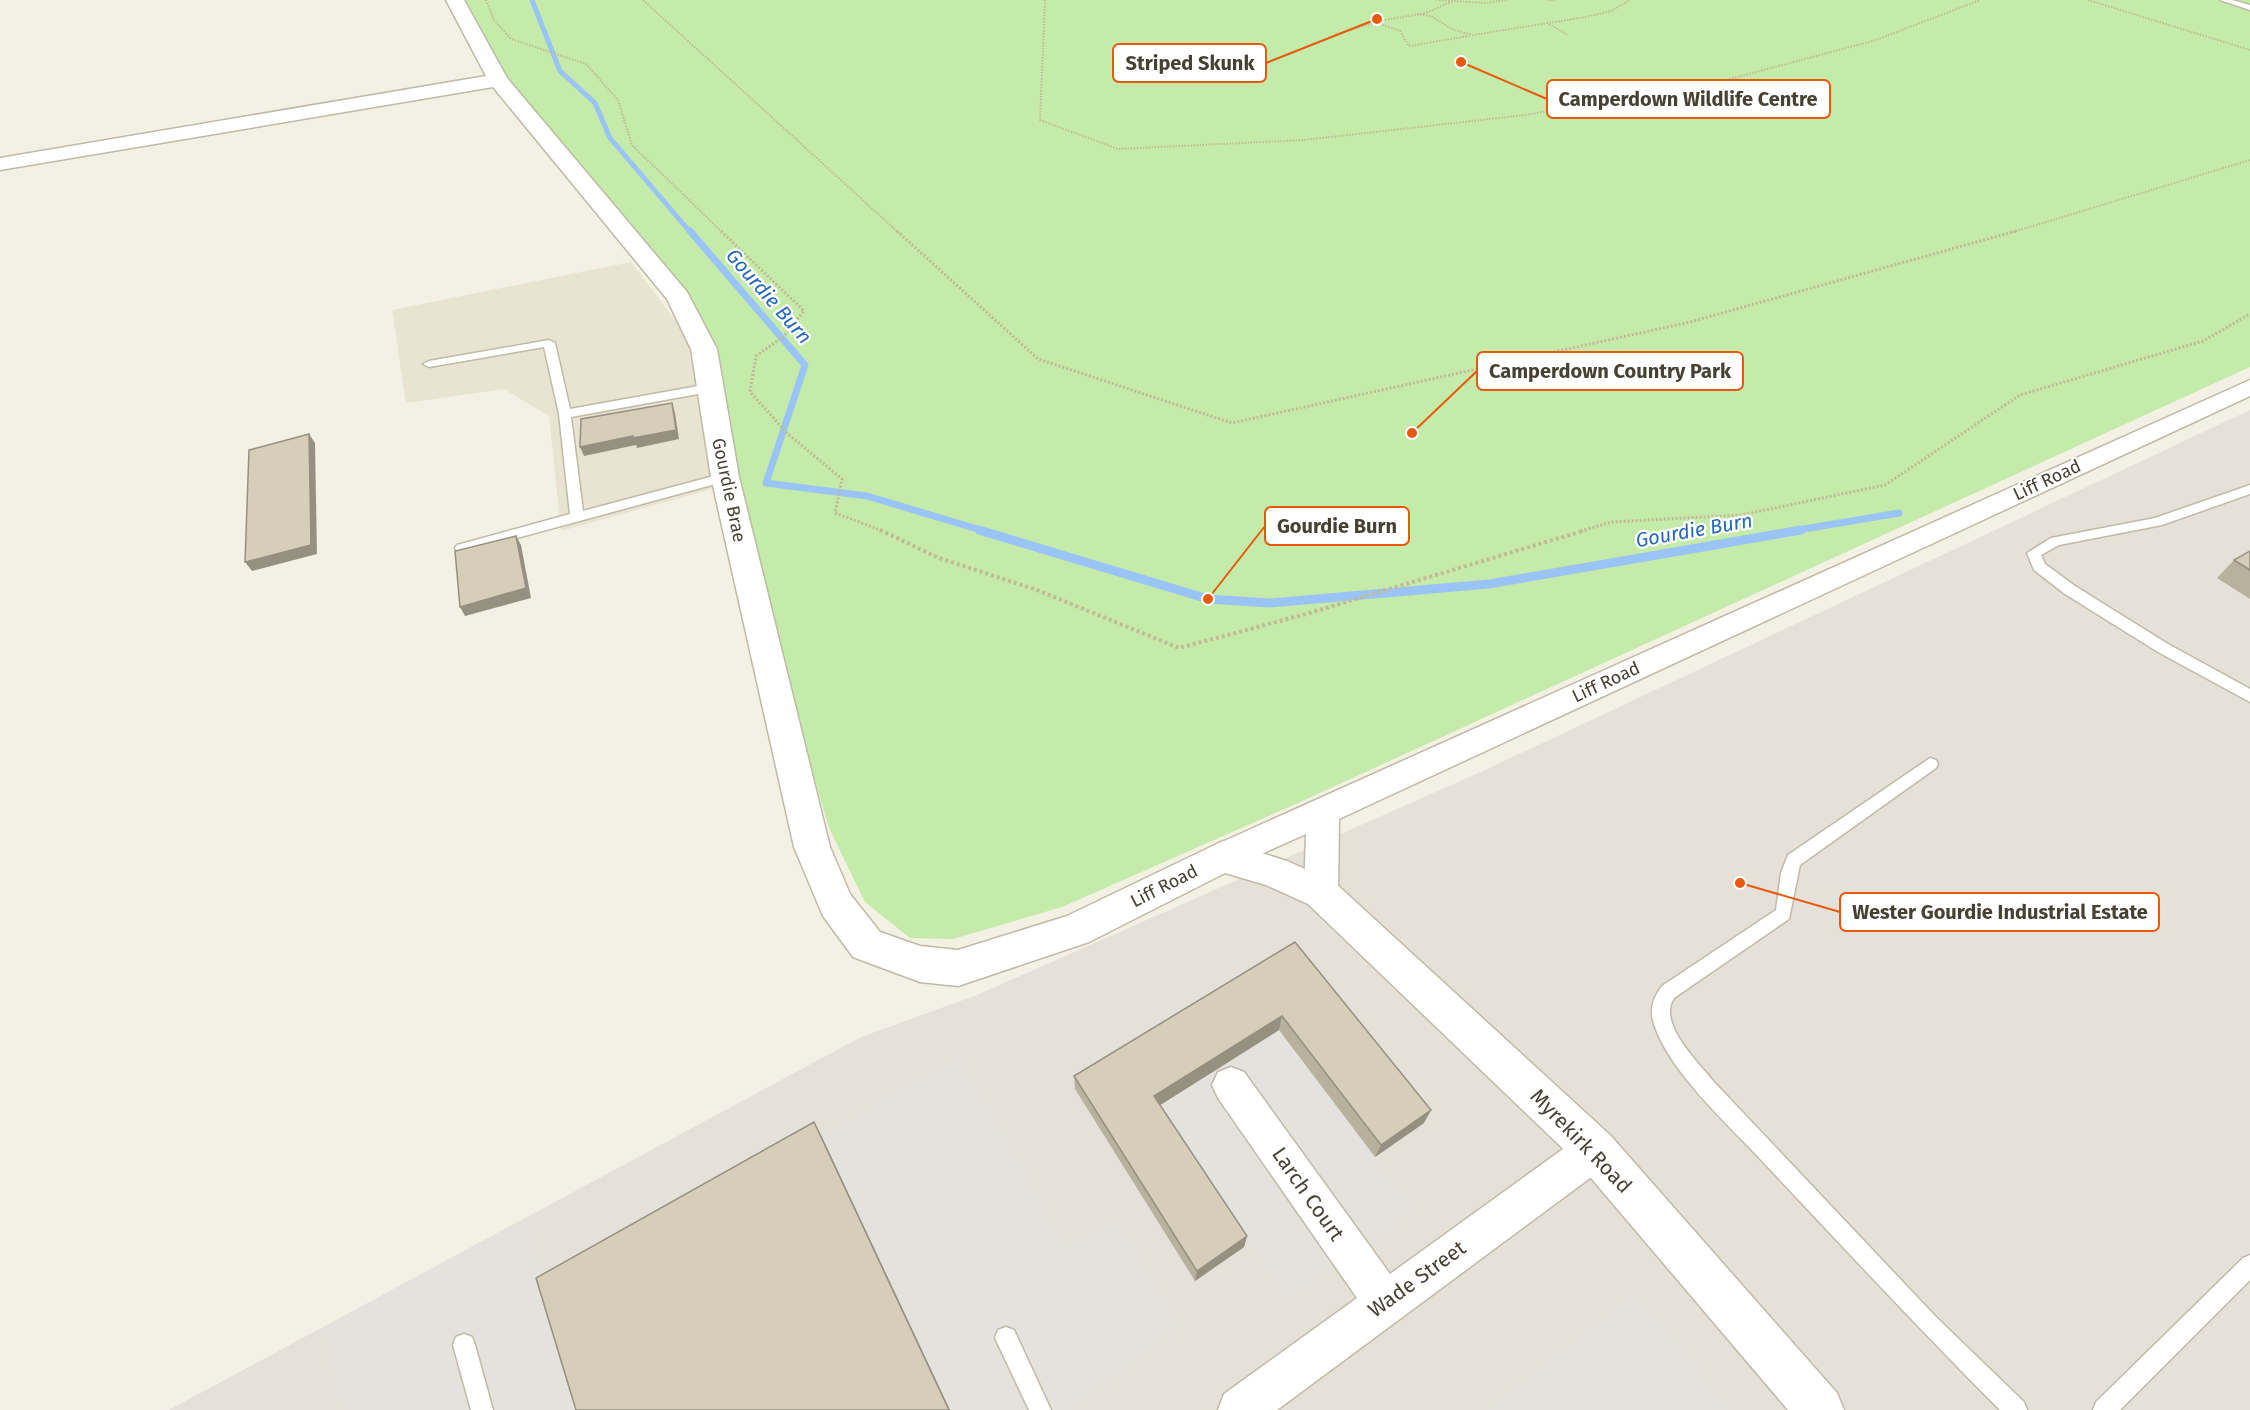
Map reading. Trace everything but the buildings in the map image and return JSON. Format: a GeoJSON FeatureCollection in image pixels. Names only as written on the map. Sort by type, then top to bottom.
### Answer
{"type":"FeatureCollection","features":[{"type":"Feature","properties":{"kind":"street","name":"Gourdie Brae"},"geometry":{"type":"LineString","coordinates":[[455,0],[498,80],[678,297],[704,349],[725,477],[813,847],[836,904],[867,945],[920,964],[958,968]]}},
{"type":"Feature","properties":{"kind":"street"},"geometry":{"type":"LineString","coordinates":[[0,164],[498,80]]}},
{"type":"Feature","properties":{"kind":"street","name":"Liff Road"},"geometry":{"type":"LineString","coordinates":[[958,968],[1076,930],[1222,857],[2250,387]]}},
{"type":"Feature","properties":{"kind":"street"},"geometry":{"type":"LineString","coordinates":[[1321,893],[1323,811]]}},
{"type":"Feature","properties":{"kind":"street","name":"Myrekirk Road"},"geometry":{"type":"LineString","coordinates":[[1222,857],[1274,872],[1321,893],[1595,1150],[1805,1402]]}},
{"type":"Feature","properties":{"kind":"street","name":"Larch Court"},"geometry":{"type":"LineString","coordinates":[[1231,1085],[1385,1302]]}},
{"type":"Feature","properties":{"kind":"street","name":"Wade Street"},"geometry":{"type":"LineString","coordinates":[[1240,1410],[1595,1150]]}},
{"type":"Feature","properties":{"kind":"lane"},"geometry":{"type":"LineString","coordinates":[[2224,0],[2250,8]]}},
{"type":"Feature","properties":{"kind":"lane"},"geometry":{"type":"LineString","coordinates":[[429,364],[549,344],[565,414],[577,517]]}},
{"type":"Feature","properties":{"kind":"lane"},"geometry":{"type":"LineString","coordinates":[[565,414],[709,388]]}},
{"type":"Feature","properties":{"kind":"lane"},"geometry":{"type":"LineString","coordinates":[[462,548],[725,477]]}},
{"type":"Feature","properties":{"kind":"lane"},"geometry":{"type":"LineString","coordinates":[[2250,489],[2157,522],[2056,542],[2034,553],[2039,567],[2070,590],[2153,642],[2250,696]]}},
{"type":"Feature","properties":{"kind":"lane"},"geometry":{"type":"LineString","coordinates":[[1930,764],[1794,860],[1788,873],[1788,898],[1784,914],[1668,992],[1660,1004],[1662,1025],[1676,1048],[1707,1088],[1929,1324],[2016,1410]]}},
{"type":"Feature","properties":{"kind":"lane"},"geometry":{"type":"LineString","coordinates":[[2104,1410],[2250,1265]]}},
{"type":"Feature","properties":{"kind":"lane"},"geometry":{"type":"LineString","coordinates":[[1006,1338],[1040,1410]]}},
{"type":"Feature","properties":{"kind":"lane"},"geometry":{"type":"LineString","coordinates":[[464,1345],[482,1410]]}},
{"type":"Feature","properties":{"kind":"path"},"geometry":{"type":"LineString","coordinates":[[486,0],[494,20],[511,39],[586,64],[618,100],[632,145],[804,311],[783,337],[756,356],[750,392],[788,434],[842,479],[835,513],[880,530],[939,558],[1037,590],[1179,648],[1306,614],[1612,522],[1741,514],[1885,485],[2020,395],[2203,341],[2250,314]]}},
{"type":"Feature","properties":{"kind":"path"},"geometry":{"type":"LineString","coordinates":[[643,0],[1038,359],[1232,423],[1690,322],[2056,220],[2250,160]]}},
{"type":"Feature","properties":{"kind":"path"},"geometry":{"type":"LineString","coordinates":[[1045,0],[1040,120],[1118,149],[1316,138],[1525,115],[1714,82],[1876,40],[1980,0]]}},
{"type":"Feature","properties":{"kind":"path"},"geometry":{"type":"LineString","coordinates":[[1436,0],[1486,3],[1506,0]]}},
{"type":"Feature","properties":{"kind":"path"},"geometry":{"type":"LineString","coordinates":[[1547,0],[1555,0]]}},
{"type":"Feature","properties":{"kind":"path"},"geometry":{"type":"LineString","coordinates":[[1375,22],[1400,32],[1409,46],[1611,11],[1626,4],[1629,0]]}},
{"type":"Feature","properties":{"kind":"path"},"geometry":{"type":"LineString","coordinates":[[2088,0],[2250,50]]}},
{"type":"Feature","properties":{"kind":"path"},"geometry":{"type":"LineString","coordinates":[[1336,34],[1375,22],[1438,9],[1453,1]]}},
{"type":"Feature","properties":{"kind":"path"},"geometry":{"type":"LineString","coordinates":[[1418,14],[1431,16],[1454,30],[1473,35]]}},
{"type":"Feature","properties":{"kind":"path"},"geometry":{"type":"LineString","coordinates":[[1548,23],[1568,35]]}},
{"type":"Feature","properties":{"kind":"shaded area"},"geometry":{"type":"Polygon","coordinates":[[[631,262],[687,336],[716,488],[561,531],[549,416],[504,389],[406,403],[392,310],[631,262]]]}},
{"type":"Feature","properties":{"kind":"shaded area"},"geometry":{"type":"Polygon","coordinates":[[[2250,410],[2250,1410],[169,1410],[861,1037],[977,995],[1483,771],[2250,410]]]}},
{"type":"Feature","properties":{"kind":"shaded area"},"geometry":{"type":"Polygon","coordinates":[[[1279,1030],[1415,1210],[1288,1298],[1154,1109],[1279,1030]]]}},
{"type":"Feature","properties":{"kind":"shaded area"},"geometry":{"type":"Polygon","coordinates":[[[961,1057],[1065,1246],[1119,1222],[1181,1326],[1070,1410],[950,1410],[821,1135],[961,1057]]]}},
{"type":"Feature","properties":{"kind":"shaded area"},"geometry":{"type":"Polygon","coordinates":[[[523,1219],[550,1288],[587,1410],[343,1410],[322,1328],[523,1219]]]}},
{"type":"Feature","properties":{"kind":"shaded area"},"geometry":{"type":"Polygon","coordinates":[[[1637,1293],[1731,1410],[1486,1410],[1637,1293]]]}},
{"type":"Feature","properties":{"kind":"green space"},"geometry":{"type":"Polygon","coordinates":[[[455,0],[2250,0],[2250,367],[1298,803],[1062,907],[953,939],[910,938],[865,902],[829,828],[725,477],[678,297],[498,80],[455,0]]]}},
{"type":"Feature","properties":{"kind":"waterway","name":"Gourdie Burn"},"geometry":{"type":"LineString","coordinates":[[532,0],[560,71],[595,103],[610,138],[691,233]]}},
{"type":"Feature","properties":{"kind":"waterway","name":"Gourdie Burn"},"geometry":{"type":"LineString","coordinates":[[690,231],[805,365],[766,483],[867,496],[984,531]]}},
{"type":"Feature","properties":{"kind":"waterway","name":"Gourdie Burn"},"geometry":{"type":"LineString","coordinates":[[1792,531],[1899,513]]}},
{"type":"Feature","properties":{"kind":"waterway","name":"Gourdie Burn"},"geometry":{"type":"LineString","coordinates":[[979,530],[1208,599],[1270,603],[1489,584],[1801,530]]}},
{"type":"Feature","properties":{"kind":"place","name":"Striped Skunk"},"geometry":{"type":"Point","coordinates":[1377,19]}},
{"type":"Feature","properties":{"kind":"place","name":"Camperdown Wildlife Centre"},"geometry":{"type":"Point","coordinates":[1461,62]}},
{"type":"Feature","properties":{"kind":"place","name":"Camperdown Country Park"},"geometry":{"type":"Point","coordinates":[1412,433]}},
{"type":"Feature","properties":{"kind":"place","name":"Gourdie Burn"},"geometry":{"type":"Point","coordinates":[1208,599]}},
{"type":"Feature","properties":{"kind":"place","name":"Wester Gourdie Industrial Estate"},"geometry":{"type":"Point","coordinates":[1740,883]}}]}
